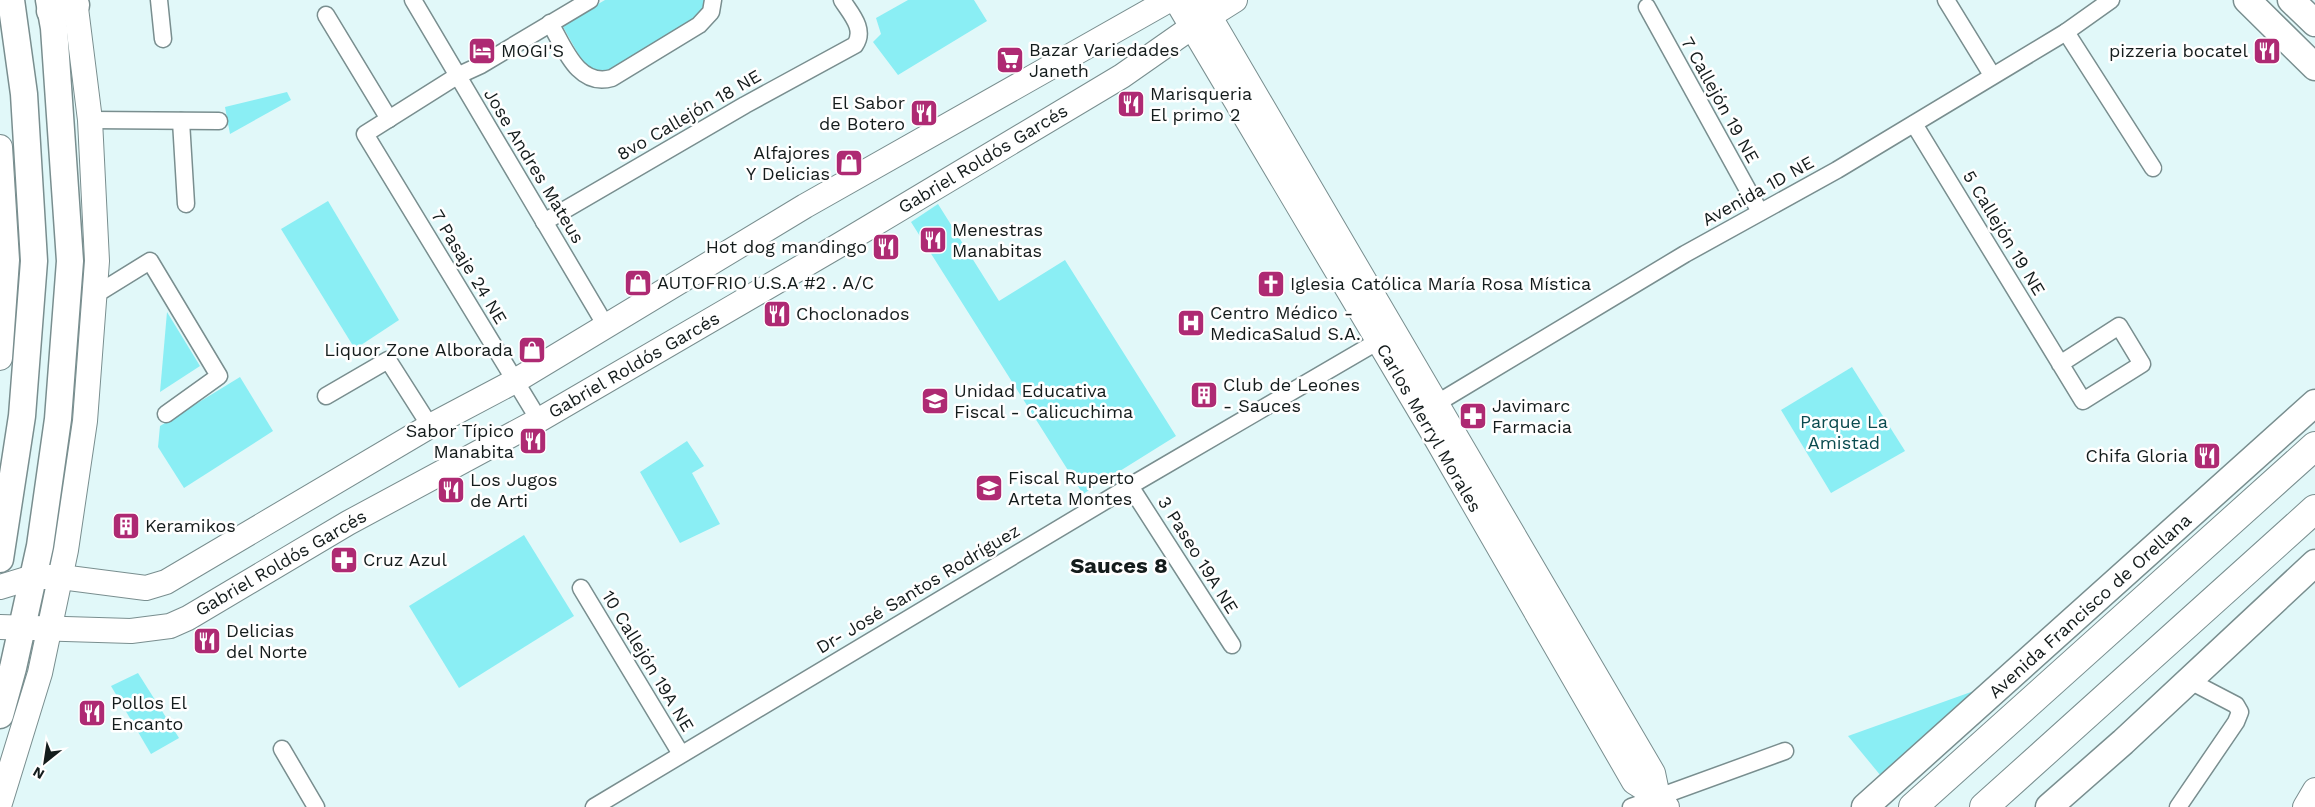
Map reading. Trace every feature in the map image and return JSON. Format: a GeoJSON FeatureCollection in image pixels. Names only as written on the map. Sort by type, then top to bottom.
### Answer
{"type":"FeatureCollection","features":[{"type":"Feature","properties":{"kind":"highway","name":"Avenida Francisco de Orellana"},"geometry":{"type":"LineString","coordinates":[[1913,807],[2315,446]]}},
{"type":"Feature","properties":{"kind":"highway"},"geometry":{"type":"LineString","coordinates":[[1984,807],[2315,509]]}},
{"type":"Feature","properties":{"kind":"main road"},"geometry":{"type":"LineString","coordinates":[[0,559],[22,416],[34,261],[25,104],[11,0]]}},
{"type":"Feature","properties":{"kind":"main road"},"geometry":{"type":"LineString","coordinates":[[0,587],[33,577],[60,577],[146,588],[166,582],[430,426],[515,381],[805,206],[1169,0]]}},
{"type":"Feature","properties":{"kind":"main road","name":"Carlos Merryl Morales"},"geometry":{"type":"LineString","coordinates":[[1176,0],[1200,14],[1428,409],[1634,782],[1662,802]]}},
{"type":"Feature","properties":{"kind":"main road","name":"Gabriel Roldós Garcés"},"geometry":{"type":"LineString","coordinates":[[11,627],[131,631],[170,626],[188,618],[348,523],[539,420],[836,247],[1122,76],[1200,14],[1235,0]]}},
{"type":"Feature","properties":{"kind":"main road"},"geometry":{"type":"LineString","coordinates":[[2247,0],[2315,67]]}},
{"type":"Feature","properties":{"kind":"main road"},"geometry":{"type":"LineString","coordinates":[[2291,0],[2315,23]]}},
{"type":"Feature","properties":{"kind":"main road"},"geometry":{"type":"LineString","coordinates":[[0,803],[25,727],[49,628],[60,577],[85,421],[97,261],[90,120],[64,11]]}},
{"type":"Feature","properties":{"kind":"main road"},"geometry":{"type":"LineString","coordinates":[[0,715],[11,627],[33,577],[40,546],[58,419],[70,261],[64,11]]}},
{"type":"Feature","properties":{"kind":"main road"},"geometry":{"type":"LineString","coordinates":[[0,147],[7,260],[2,305],[0,358]]}},
{"type":"Feature","properties":{"kind":"main road","name":"Avenida Francisco de Orellana"},"geometry":{"type":"LineString","coordinates":[[1865,807],[2315,403]]}},
{"type":"Feature","properties":{"kind":"main road"},"geometry":{"type":"LineString","coordinates":[[2049,807],[2065,797],[2315,563]]}},
{"type":"Feature","properties":{"kind":"main road"},"geometry":{"type":"LineString","coordinates":[[2305,807],[2315,790]]}},
{"type":"Feature","properties":{"kind":"street"},"geometry":{"type":"LineString","coordinates":[[159,0],[163,39]]}},
{"type":"Feature","properties":{"kind":"street","name":"Jose Andres Mateus"},"geometry":{"type":"LineString","coordinates":[[413,0],[606,326]]}},
{"type":"Feature","properties":{"kind":"street"},"geometry":{"type":"LineString","coordinates":[[326,15],[389,119],[458,76],[481,65],[590,0]]}},
{"type":"Feature","properties":{"kind":"street"},"geometry":{"type":"LineString","coordinates":[[550,23],[578,70],[594,80],[604,81],[699,25],[711,12],[713,0]]}},
{"type":"Feature","properties":{"kind":"street","name":"8vo Callejón 18 NE"},"geometry":{"type":"LineString","coordinates":[[544,222],[745,105],[855,45],[859,38],[858,25],[842,0]]}},
{"type":"Feature","properties":{"kind":"street"},"geometry":{"type":"LineString","coordinates":[[1946,0],[1992,75]]}},
{"type":"Feature","properties":{"kind":"street","name":"Avenida 1D NE"},"geometry":{"type":"LineString","coordinates":[[1428,409],[1685,254],[1838,170],[1992,75],[2066,32],[2111,0]]}},
{"type":"Feature","properties":{"kind":"street","name":"7 Callejón 19 NE"},"geometry":{"type":"LineString","coordinates":[[1647,7],[1760,212]]}},
{"type":"Feature","properties":{"kind":"street"},"geometry":{"type":"LineString","coordinates":[[2066,32],[2152,168]]}},
{"type":"Feature","properties":{"kind":"street","name":"7 Pasaje 24 NE"},"geometry":{"type":"LineString","coordinates":[[389,119],[365,134],[539,420]]}},
{"type":"Feature","properties":{"kind":"street"},"geometry":{"type":"LineString","coordinates":[[90,120],[219,121]]}},
{"type":"Feature","properties":{"kind":"street"},"geometry":{"type":"LineString","coordinates":[[181,122],[186,204]]}},
{"type":"Feature","properties":{"kind":"street","name":"5 Callejón 19 NE"},"geometry":{"type":"LineString","coordinates":[[1914,124],[2060,364],[2083,401],[2142,364],[2119,326],[2060,364]]}},
{"type":"Feature","properties":{"kind":"street"},"geometry":{"type":"LineString","coordinates":[[95,295],[150,261],[219,376],[166,414]]}},
{"type":"Feature","properties":{"kind":"street"},"geometry":{"type":"LineString","coordinates":[[2,305],[30,311]]}},
{"type":"Feature","properties":{"kind":"street","name":"Dr- José Santos Rodríguez"},"geometry":{"type":"LineString","coordinates":[[594,807],[1130,486],[1386,337]]}},
{"type":"Feature","properties":{"kind":"street"},"geometry":{"type":"LineString","coordinates":[[326,396],[388,360],[430,426]]}},
{"type":"Feature","properties":{"kind":"street","name":"3 Paseo 19A NE"},"geometry":{"type":"LineString","coordinates":[[1130,486],[1232,645]]}},
{"type":"Feature","properties":{"kind":"street","name":"10 Callejón 19A NE"},"geometry":{"type":"LineString","coordinates":[[581,588],[681,754]]}},
{"type":"Feature","properties":{"kind":"street"},"geometry":{"type":"LineString","coordinates":[[2178,807],[2236,722],[2240,712],[2236,706],[2188,680]]}},
{"type":"Feature","properties":{"kind":"street"},"geometry":{"type":"LineString","coordinates":[[282,749],[316,807]]}},
{"type":"Feature","properties":{"kind":"street"},"geometry":{"type":"LineString","coordinates":[[1631,807],[1662,802],[1785,751]]}},
{"type":"Feature","properties":{"kind":"green space"},"geometry":{"type":"Polygon","coordinates":[[[605,0],[705,0],[706,8],[701,18],[602,76],[586,68],[562,25],[605,0]]]}},
{"type":"Feature","properties":{"kind":"green space"},"geometry":{"type":"Polygon","coordinates":[[[908,0],[974,0],[987,21],[898,75],[873,42],[881,34],[876,18],[908,0]]]}},
{"type":"Feature","properties":{"kind":"green space"},"geometry":{"type":"Polygon","coordinates":[[[287,92],[291,100],[230,134],[225,107],[287,92]]]}},
{"type":"Feature","properties":{"kind":"green space"},"geometry":{"type":"Polygon","coordinates":[[[328,201],[399,320],[355,349],[281,229],[328,201]]]}},
{"type":"Feature","properties":{"kind":"green space"},"geometry":{"type":"Polygon","coordinates":[[[938,204],[999,301],[1065,260],[1176,436],[1083,494],[911,222],[938,204]]]}},
{"type":"Feature","properties":{"kind":"green space"},"geometry":{"type":"Polygon","coordinates":[[[167,312],[200,366],[160,392],[167,312]]]}},
{"type":"Feature","properties":{"kind":"green space","name":"Parque La Amistad"},"geometry":{"type":"Polygon","coordinates":[[[1852,367],[1905,451],[1831,493],[1781,410],[1852,367]]]}},
{"type":"Feature","properties":{"kind":"green space"},"geometry":{"type":"Polygon","coordinates":[[[240,377],[273,431],[184,488],[158,447],[160,426],[240,377]]]}},
{"type":"Feature","properties":{"kind":"green space"},"geometry":{"type":"Polygon","coordinates":[[[687,441],[704,466],[692,473],[720,524],[680,543],[640,472],[687,441]]]}},
{"type":"Feature","properties":{"kind":"green space"},"geometry":{"type":"Polygon","coordinates":[[[524,535],[574,616],[459,688],[409,606],[524,535]]]}},
{"type":"Feature","properties":{"kind":"green space"},"geometry":{"type":"Polygon","coordinates":[[[138,673],[179,738],[151,754],[111,686],[138,673]]]}},
{"type":"Feature","properties":{"kind":"green space"},"geometry":{"type":"Polygon","coordinates":[[[1999,682],[1881,776],[1848,736],[1999,682]]]}},
{"type":"Feature","properties":{"kind":"place","name":"MOGI'S"},"geometry":{"type":"Point","coordinates":[482,51]}},
{"type":"Feature","properties":{"kind":"place","name":"pizzeria bocatel"},"geometry":{"type":"Point","coordinates":[2267,51]}},
{"type":"Feature","properties":{"kind":"place","name":"Bazar Variedades Janeth"},"geometry":{"type":"Point","coordinates":[1010,60]}},
{"type":"Feature","properties":{"kind":"place","name":"Marisqueria El primo 2"},"geometry":{"type":"Point","coordinates":[1131,104]}},
{"type":"Feature","properties":{"kind":"place","name":"El Sabor de Botero"},"geometry":{"type":"Point","coordinates":[924,113]}},
{"type":"Feature","properties":{"kind":"place","name":"Alfajores Y Delicias"},"geometry":{"type":"Point","coordinates":[849,163]}},
{"type":"Feature","properties":{"kind":"place","name":"Menestras Manabitas"},"geometry":{"type":"Point","coordinates":[933,240]}},
{"type":"Feature","properties":{"kind":"place","name":"Hot dog mandingo"},"geometry":{"type":"Point","coordinates":[886,247]}},
{"type":"Feature","properties":{"kind":"place","name":"AUTOFRIO U.S.A #2 . A/C"},"geometry":{"type":"Point","coordinates":[638,283]}},
{"type":"Feature","properties":{"kind":"place","name":"Iglesia Católica María Rosa Mística"},"geometry":{"type":"Point","coordinates":[1271,284]}},
{"type":"Feature","properties":{"kind":"place","name":"Choclonados"},"geometry":{"type":"Point","coordinates":[777,314]}},
{"type":"Feature","properties":{"kind":"place","name":"Centro Médico - MedicaSalud S.A."},"geometry":{"type":"Point","coordinates":[1191,323]}},
{"type":"Feature","properties":{"kind":"place","name":"Liquor Zone Alborada"},"geometry":{"type":"Point","coordinates":[532,350]}},
{"type":"Feature","properties":{"kind":"place","name":"Club de Leones - Sauces"},"geometry":{"type":"Point","coordinates":[1204,395]}},
{"type":"Feature","properties":{"kind":"place","name":"Unidad Educativa Fiscal - Calicuchima"},"geometry":{"type":"Point","coordinates":[935,401]}},
{"type":"Feature","properties":{"kind":"place","name":"Javimarc Farmacia"},"geometry":{"type":"Point","coordinates":[1473,416]}},
{"type":"Feature","properties":{"kind":"place","name":"Sabor Típico Manabita"},"geometry":{"type":"Point","coordinates":[533,441]}},
{"type":"Feature","properties":{"kind":"place","name":"Chifa Gloria"},"geometry":{"type":"Point","coordinates":[2207,456]}},
{"type":"Feature","properties":{"kind":"place","name":"Fiscal Ruperto Arteta Montes"},"geometry":{"type":"Point","coordinates":[989,488]}},
{"type":"Feature","properties":{"kind":"place","name":"Los Jugos de Arti"},"geometry":{"type":"Point","coordinates":[451,490]}},
{"type":"Feature","properties":{"kind":"place","name":"Keramikos"},"geometry":{"type":"Point","coordinates":[126,526]}},
{"type":"Feature","properties":{"kind":"place","name":"Cruz Azul"},"geometry":{"type":"Point","coordinates":[344,560]}},
{"type":"Feature","properties":{"kind":"place","name":"Delicias del Norte"},"geometry":{"type":"Point","coordinates":[207,641]}},
{"type":"Feature","properties":{"kind":"place","name":"Pollos El Encanto"},"geometry":{"type":"Point","coordinates":[92,713]}},
{"type":"Feature","properties":{"kind":"district","name":"Sauces 8"},"geometry":{"type":"Point","coordinates":[1119,565]}}]}
